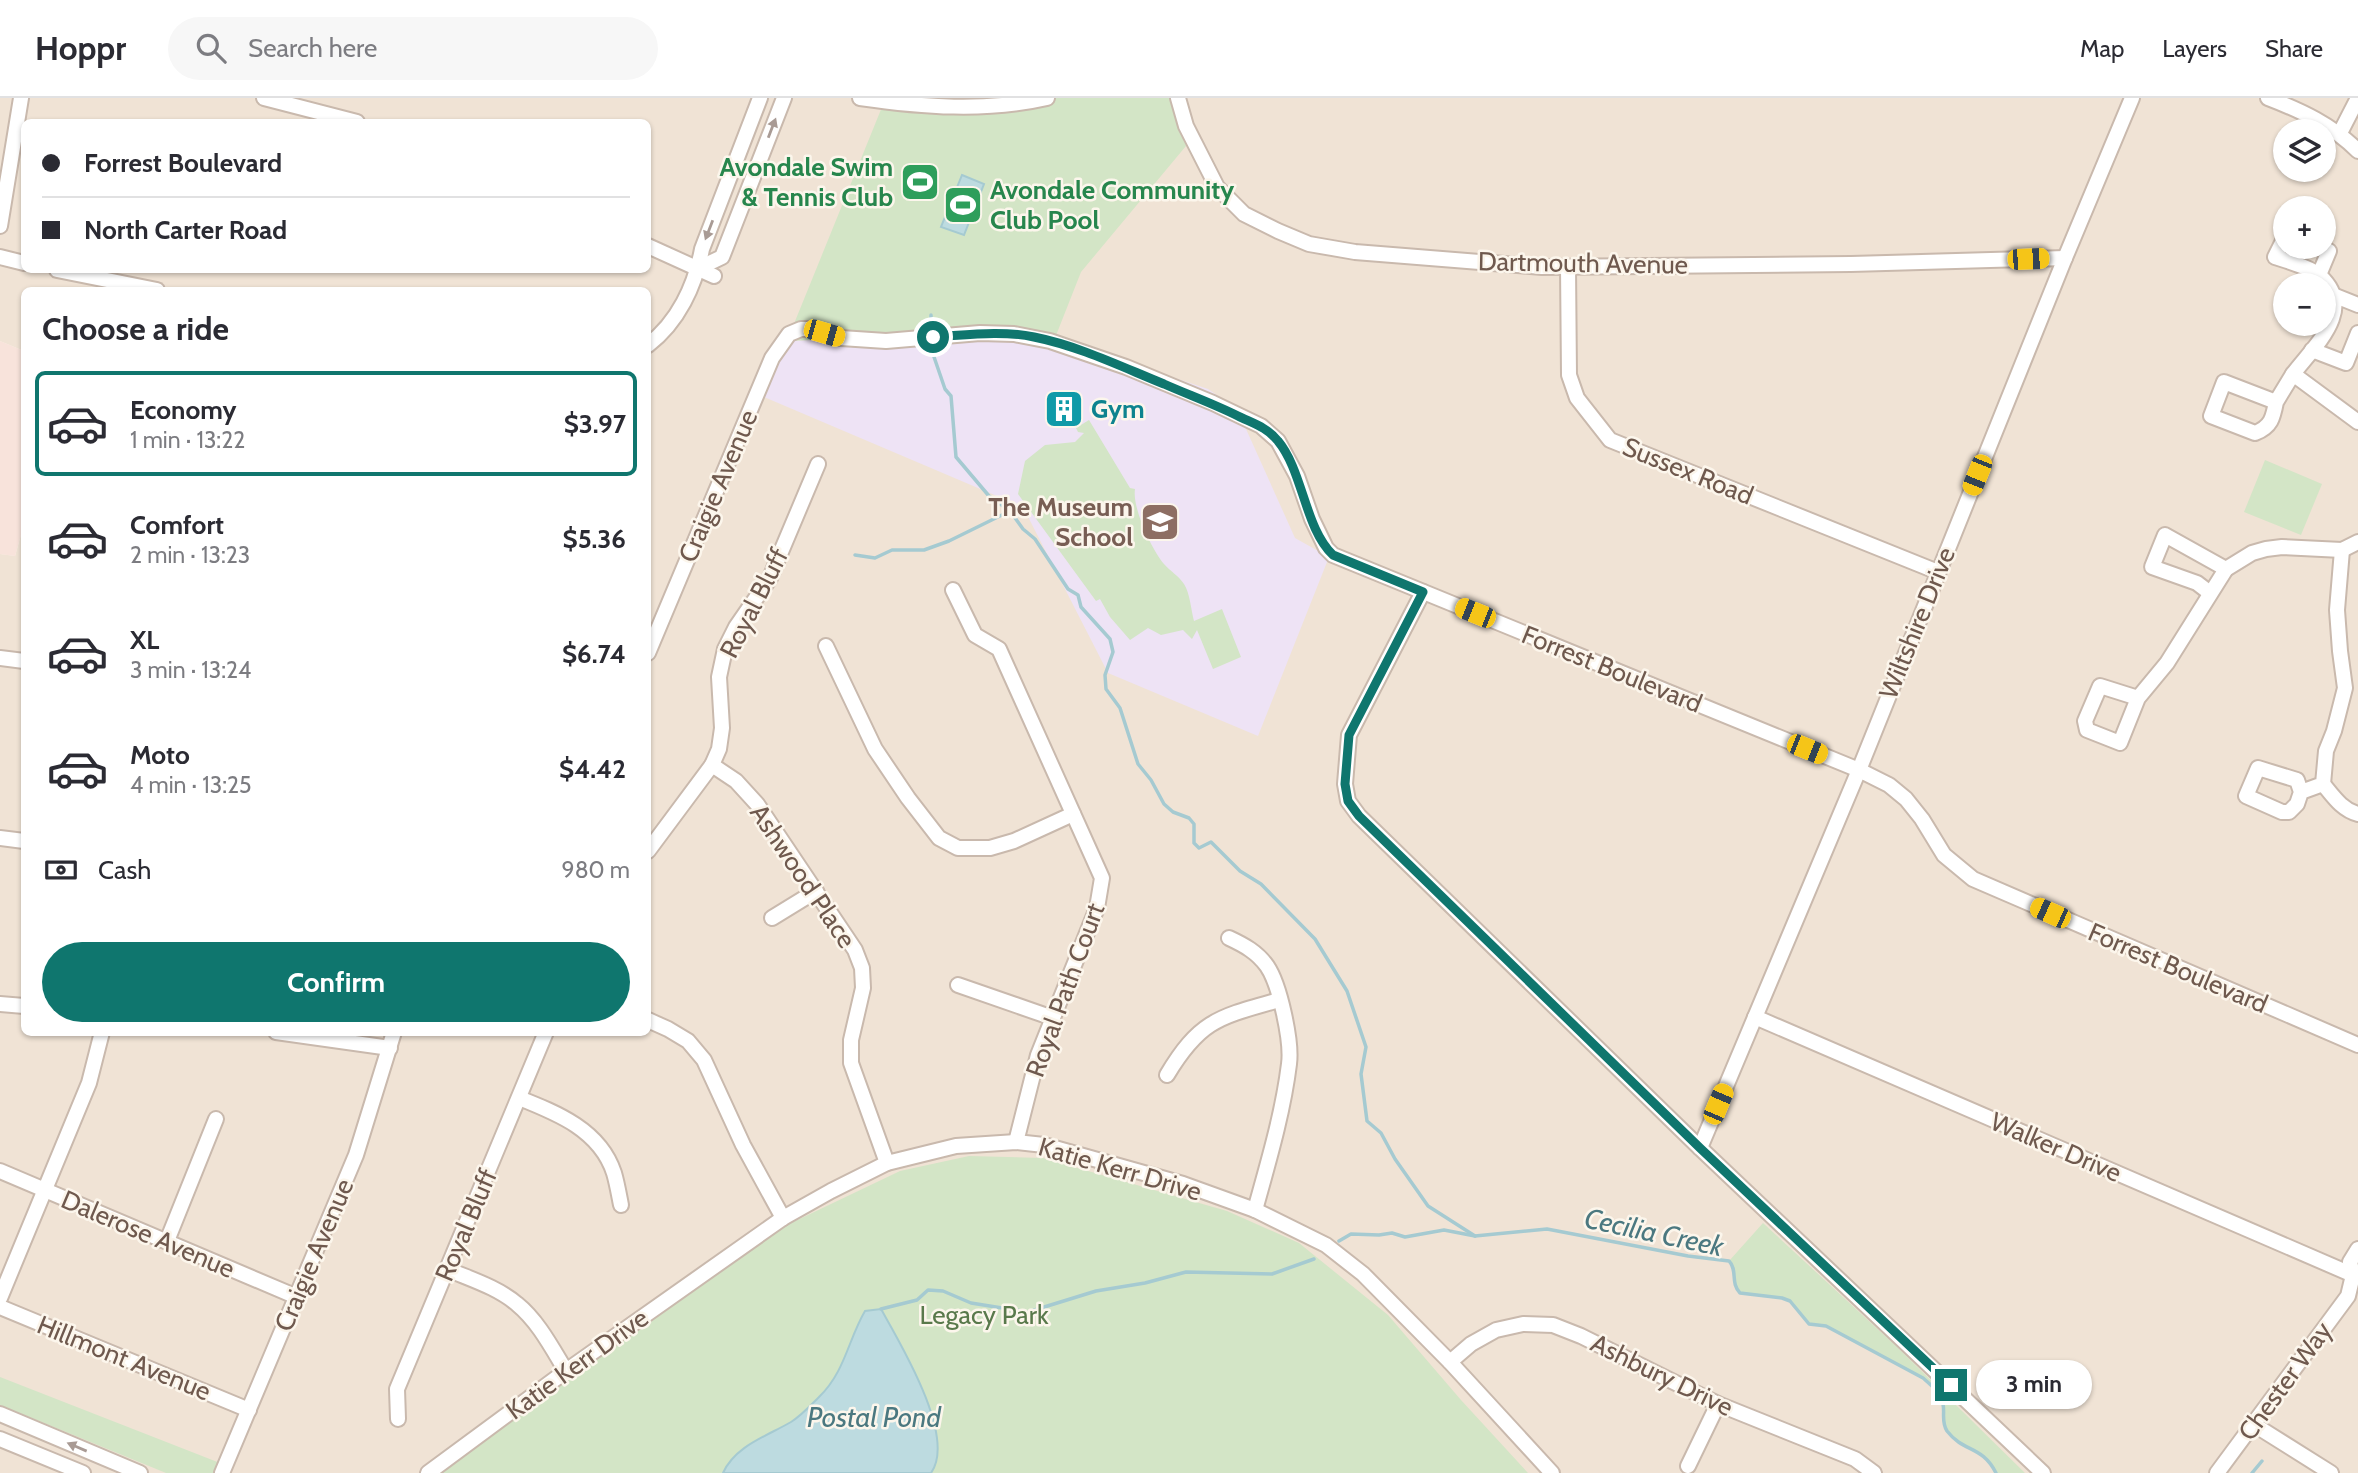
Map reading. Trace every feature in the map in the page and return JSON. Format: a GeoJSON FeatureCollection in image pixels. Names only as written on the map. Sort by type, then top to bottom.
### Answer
{"type":"FeatureCollection","features":[{"type":"Feature","properties":{"kind":"street"},"geometry":{"type":"LineString","coordinates":[[0,226],[21,98]]}},
{"type":"Feature","properties":{"kind":"street"},"geometry":{"type":"LineString","coordinates":[[264,98],[345,119]]}},
{"type":"Feature","properties":{"kind":"street"},"geometry":{"type":"LineString","coordinates":[[651,342],[671,322],[683,304],[760,98]]}},
{"type":"Feature","properties":{"kind":"street"},"geometry":{"type":"LineString","coordinates":[[697,269],[722,257],[784,98]]}},
{"type":"Feature","properties":{"kind":"street"},"geometry":{"type":"LineString","coordinates":[[860,98],[910,105],[963,107],[1047,98]]}},
{"type":"Feature","properties":{"kind":"street","name":"Dartmouth Avenue"},"geometry":{"type":"LineString","coordinates":[[1178,98],[1186,126],[1217,187],[1244,214],[1309,244],[1355,252],[1542,267],[1851,264],[2065,258]]}},
{"type":"Feature","properties":{"kind":"street","name":"Wiltshire Drive"},"geometry":{"type":"LineString","coordinates":[[1700,1148],[1858,770],[2132,98]]}},
{"type":"Feature","properties":{"kind":"street"},"geometry":{"type":"LineString","coordinates":[[2268,98],[2302,111],[2340,133],[2358,151]]}},
{"type":"Feature","properties":{"kind":"street"},"geometry":{"type":"LineString","coordinates":[[2340,133],[2358,98]]}},
{"type":"Feature","properties":{"kind":"street"},"geometry":{"type":"LineString","coordinates":[[651,247],[714,276]]}},
{"type":"Feature","properties":{"kind":"street"},"geometry":{"type":"LineString","coordinates":[[0,257],[21,262]]}},
{"type":"Feature","properties":{"kind":"street"},"geometry":{"type":"LineString","coordinates":[[2280,259],[2314,273]]}},
{"type":"Feature","properties":{"kind":"street","name":"Sussex Road"},"geometry":{"type":"LineString","coordinates":[[1568,267],[1569,375],[1577,398],[1610,440],[1938,572]]}},
{"type":"Feature","properties":{"kind":"street"},"geometry":{"type":"LineString","coordinates":[[72,273],[142,287]]}},
{"type":"Feature","properties":{"kind":"street"},"geometry":{"type":"LineString","coordinates":[[2336,296],[2358,305]]}},
{"type":"Feature","properties":{"kind":"street","name":"Forrest Boulevard"},"geometry":{"type":"LineString","coordinates":[[801,329],[841,338],[886,341],[981,333],[1033,336],[1126,367],[1213,403],[1261,426],[1278,441],[1297,476],[1312,519],[1326,548],[1333,555],[1858,770],[1889,785],[1906,799],[1923,819],[1944,855],[1973,879],[2358,1045]]}},
{"type":"Feature","properties":{"kind":"street","name":"Craigie Avenue"},"geometry":{"type":"LineString","coordinates":[[651,646],[772,358],[789,334],[801,329]]}},
{"type":"Feature","properties":{"kind":"street"},"geometry":{"type":"LineString","coordinates":[[2312,350],[2346,363],[2358,333]]}},
{"type":"Feature","properties":{"kind":"street"},"geometry":{"type":"LineString","coordinates":[[2276,402],[2224,382],[2211,416],[2255,433],[2264,429],[2272,421],[2276,402],[2293,374],[2323,336]]}},
{"type":"Feature","properties":{"kind":"street"},"geometry":{"type":"LineString","coordinates":[[2293,374],[2358,422]]}},
{"type":"Feature","properties":{"kind":"street","name":"Royal Bluff"},"geometry":{"type":"LineString","coordinates":[[651,847],[712,765],[719,749],[722,728],[719,677],[725,649],[736,627],[770,578],[818,464]]}},
{"type":"Feature","properties":{"kind":"street"},"geometry":{"type":"LineString","coordinates":[[2210,593],[2197,583],[2152,567],[2165,535],[2226,569]]}},
{"type":"Feature","properties":{"kind":"street"},"geometry":{"type":"LineString","coordinates":[[2138,698],[2167,663],[2226,569],[2245,556],[2266,549],[2282,547],[2342,550],[2358,542]]}},
{"type":"Feature","properties":{"kind":"street"},"geometry":{"type":"LineString","coordinates":[[2342,550],[2337,610],[2345,688],[2326,751],[2323,784],[2340,805],[2358,814]]}},
{"type":"Feature","properties":{"kind":"street","name":"Royal Path Court"},"geometry":{"type":"LineString","coordinates":[[953,590],[975,635],[999,649],[1102,878],[1097,908],[1038,1055],[1016,1142]]}},
{"type":"Feature","properties":{"kind":"street"},"geometry":{"type":"LineString","coordinates":[[1423,592],[1349,735],[1345,784],[1348,801],[1359,816],[1700,1148],[2043,1473]]}},
{"type":"Feature","properties":{"kind":"street"},"geometry":{"type":"LineString","coordinates":[[826,646],[875,749],[939,838],[958,848],[990,849],[1073,814]]}},
{"type":"Feature","properties":{"kind":"street"},"geometry":{"type":"LineString","coordinates":[[0,658],[21,661]]}},
{"type":"Feature","properties":{"kind":"street"},"geometry":{"type":"LineString","coordinates":[[2343,674],[2358,680]]}},
{"type":"Feature","properties":{"kind":"street","name":"Ashwood Place"},"geometry":{"type":"LineString","coordinates":[[712,765],[736,781],[757,804],[855,950],[862,968],[863,988],[851,1040],[851,1063],[887,1163]]}},
{"type":"Feature","properties":{"kind":"street"},"geometry":{"type":"LineString","coordinates":[[2301,792],[2323,784]]}},
{"type":"Feature","properties":{"kind":"street"},"geometry":{"type":"LineString","coordinates":[[0,838],[21,841]]}},
{"type":"Feature","properties":{"kind":"street"},"geometry":{"type":"LineString","coordinates":[[772,918],[816,891]]}},
{"type":"Feature","properties":{"kind":"street"},"geometry":{"type":"LineString","coordinates":[[1229,938],[1249,947],[1268,967],[1288,1028],[1289,1063],[1267,1168],[1255,1210]]}},
{"type":"Feature","properties":{"kind":"street"},"geometry":{"type":"LineString","coordinates":[[958,985],[1053,1018]]}},
{"type":"Feature","properties":{"kind":"street"},"geometry":{"type":"LineString","coordinates":[[1167,1075],[1183,1049],[1205,1027],[1231,1013],[1279,1000]]}},
{"type":"Feature","properties":{"kind":"street"},"geometry":{"type":"LineString","coordinates":[[0,1004],[21,1006]]}},
{"type":"Feature","properties":{"kind":"street","name":"Walker Drive"},"geometry":{"type":"LineString","coordinates":[[1755,1017],[2355,1276]]}},
{"type":"Feature","properties":{"kind":"street"},"geometry":{"type":"LineString","coordinates":[[651,1021],[688,1041],[704,1060],[743,1145],[783,1219]]}},
{"type":"Feature","properties":{"kind":"street"},"geometry":{"type":"LineString","coordinates":[[0,1298],[89,1083],[101,1036]]}},
{"type":"Feature","properties":{"kind":"street"},"geometry":{"type":"LineString","coordinates":[[304,1036],[390,1048]]}},
{"type":"Feature","properties":{"kind":"street","name":"Craigie Avenue"},"geometry":{"type":"LineString","coordinates":[[222,1473],[356,1155],[393,1036]]}},
{"type":"Feature","properties":{"kind":"street","name":"Royal Bluff"},"geometry":{"type":"LineString","coordinates":[[398,1419],[397,1389],[544,1036]]}},
{"type":"Feature","properties":{"kind":"street"},"geometry":{"type":"LineString","coordinates":[[519,1098],[554,1112],[578,1126],[600,1147],[614,1172],[621,1205]]}},
{"type":"Feature","properties":{"kind":"street"},"geometry":{"type":"LineString","coordinates":[[167,1241],[215,1119]]}},
{"type":"Feature","properties":{"kind":"street","name":"Katie Kerr Drive"},"geometry":{"type":"LineString","coordinates":[[428,1473],[566,1371],[783,1219],[831,1191],[887,1163],[956,1146],[1016,1142],[1044,1145],[1183,1184],[1255,1210],[1316,1240],[1363,1274],[1450,1362],[1552,1473]]}},
{"type":"Feature","properties":{"kind":"street","name":"Dalerose Avenue"},"geometry":{"type":"LineString","coordinates":[[0,1171],[297,1297]]}},
{"type":"Feature","properties":{"kind":"street","name":"Chester Way"},"geometry":{"type":"LineString","coordinates":[[2217,1473],[2348,1296],[2355,1276],[2350,1262],[2358,1249]]}},
{"type":"Feature","properties":{"kind":"street"},"geometry":{"type":"LineString","coordinates":[[447,1269],[500,1292],[518,1305],[540,1330],[566,1371]]}},
{"type":"Feature","properties":{"kind":"street","name":"Hillmont Avenue"},"geometry":{"type":"LineString","coordinates":[[0,1307],[249,1410]]}},
{"type":"Feature","properties":{"kind":"street","name":"Ashbury Drive"},"geometry":{"type":"LineString","coordinates":[[1450,1362],[1471,1344],[1496,1330],[1523,1324],[1553,1325],[1581,1336],[1718,1404],[1855,1459],[1874,1473]]}},
{"type":"Feature","properties":{"kind":"street"},"geometry":{"type":"LineString","coordinates":[[1688,1466],[1718,1404]]}},
{"type":"Feature","properties":{"kind":"street"},"geometry":{"type":"LineString","coordinates":[[0,1414],[140,1473]]}},
{"type":"Feature","properties":{"kind":"street"},"geometry":{"type":"LineString","coordinates":[[2253,1424],[2331,1473]]}},
{"type":"Feature","properties":{"kind":"street"},"geometry":{"type":"LineString","coordinates":[[0,1439],[83,1473]]}},
{"type":"Feature","properties":{"kind":"shaded area"},"geometry":{"type":"Polygon","coordinates":[[[0,98],[2358,98],[2358,1473],[0,1473],[0,554],[15,556],[21,535],[21,1036],[651,1036],[651,287],[21,287],[21,350],[0,341],[0,98]]]}},
{"type":"Feature","properties":{"kind":"shaded area","name":"The Museum School"},"geometry":{"type":"Polygon","coordinates":[[[980,333],[1055,338],[1208,389],[1237,409],[1295,538],[1329,557],[1258,736],[1108,673],[1023,507],[764,397],[787,341],[980,333]]]}},
{"type":"Feature","properties":{"kind":"shaded area"},"geometry":{"type":"Polygon","coordinates":[[[0,341],[21,350],[21,535],[15,556],[0,554],[0,341]]]}},
{"type":"Feature","properties":{"kind":"green space"},"geometry":{"type":"Polygon","coordinates":[[[1047,98],[1172,98],[1186,146],[1081,272],[1055,338],[1030,331],[787,341],[882,107],[1047,98]]]}},
{"type":"Feature","properties":{"kind":"green space"},"geometry":{"type":"Polygon","coordinates":[[[1089,420],[1130,488],[1135,489],[1144,528],[1159,558],[1180,578],[1186,588],[1194,621],[1222,609],[1241,657],[1213,669],[1197,630],[1192,639],[1183,630],[1161,635],[1148,628],[1130,640],[1110,617],[1100,599],[1096,601],[1018,494],[1025,461],[1045,445],[1075,442],[1084,433],[1078,432],[1076,428],[1089,420]]]}},
{"type":"Feature","properties":{"kind":"green space"},"geometry":{"type":"Polygon","coordinates":[[[2265,460],[2322,484],[2301,535],[2244,512],[2265,460]]]}},
{"type":"Feature","properties":{"kind":"green space","name":"Legacy Park"},"geometry":{"type":"Polygon","coordinates":[[[969,1156],[1043,1158],[1227,1211],[1299,1243],[1388,1315],[1528,1473],[441,1473],[766,1235],[900,1171],[969,1156]]]}},
{"type":"Feature","properties":{"kind":"green space"},"geometry":{"type":"Polygon","coordinates":[[[1763,1223],[1897,1347],[2025,1473],[1996,1473],[1986,1457],[1962,1445],[1944,1425],[1942,1400],[1923,1378],[1826,1326],[1809,1324],[1790,1302],[1782,1298],[1739,1293],[1729,1261],[1763,1223]]]}},
{"type":"Feature","properties":{"kind":"green space"},"geometry":{"type":"Polygon","coordinates":[[[0,1377],[220,1463],[213,1473],[166,1473],[0,1405],[0,1377]]]}},
{"type":"Feature","properties":{"kind":"water","name":"Avondale Community Club Pool"},"geometry":{"type":"Polygon","coordinates":[[[962,175],[984,184],[964,235],[941,227],[962,175]]]}},
{"type":"Feature","properties":{"kind":"water","name":"Postal Pond"},"geometry":{"type":"Polygon","coordinates":[[[881,1309],[912,1366],[932,1414],[937,1437],[937,1457],[931,1473],[723,1473],[743,1449],[795,1420],[819,1397],[835,1377],[865,1311],[881,1309]]]}},
{"type":"Feature","properties":{"kind":"waterway"},"geometry":{"type":"LineString","coordinates":[[931,315],[931,328]]}},
{"type":"Feature","properties":{"kind":"waterway"},"geometry":{"type":"LineString","coordinates":[[933,354],[945,389],[951,396],[956,457],[989,496],[1010,511],[1023,529],[1035,539],[1068,589],[1078,595],[1081,607],[1110,639],[1113,652],[1105,675],[1106,689],[1120,708],[1138,764],[1151,780],[1164,804],[1173,812],[1189,818],[1194,824],[1194,843],[1199,848],[1211,842],[1240,871],[1261,884],[1315,939],[1347,991],[1366,1047],[1361,1074],[1367,1121],[1381,1133],[1395,1159],[1428,1206],[1475,1236]]}},
{"type":"Feature","properties":{"kind":"waterway"},"geometry":{"type":"LineString","coordinates":[[855,555],[875,558],[892,550],[924,550],[949,541],[1010,511]]}},
{"type":"Feature","properties":{"kind":"waterway","name":"Cecilia Creek"},"geometry":{"type":"LineString","coordinates":[[1339,1241],[1351,1234],[1392,1233],[1405,1237],[1444,1230],[1475,1236],[1547,1229],[1688,1256],[1729,1261],[1733,1268],[1735,1285],[1740,1293],[1790,1301],[1809,1324],[1826,1326],[1923,1378],[1942,1400],[1947,1431],[1960,1443],[1985,1458],[1996,1473]]}},
{"type":"Feature","properties":{"kind":"waterway","name":"Cecilia Creek"},"geometry":{"type":"LineString","coordinates":[[881,1309],[917,1300],[928,1290],[943,1291],[971,1303],[1028,1312],[1096,1291],[1145,1283],[1186,1272],[1272,1274],[1314,1259]]}},
{"type":"Feature","properties":{"kind":"waterway"},"geometry":{"type":"LineString","coordinates":[[2252,1473],[2262,1461]]}},
{"type":"Feature","properties":{"kind":"place","name":"Avondale Swim & Tennis Club"},"geometry":{"type":"Point","coordinates":[920,182]}},
{"type":"Feature","properties":{"kind":"place","name":"Avondale Community Club Pool"},"geometry":{"type":"Point","coordinates":[963,205]}},
{"type":"Feature","properties":{"kind":"place","name":"Gym"},"geometry":{"type":"Point","coordinates":[1064,409]}},
{"type":"Feature","properties":{"kind":"place","name":"The Museum School"},"geometry":{"type":"Point","coordinates":[1160,522]}},
{"type":"Feature","properties":{"kind":"route"},"geometry":{"type":"LineString","coordinates":[[933,337],[981,333],[1014,334],[1051,341],[1126,367],[1213,403],[1261,426],[1278,441],[1297,476],[1312,519],[1326,548],[1333,555],[1423,592],[1349,735],[1345,784],[1348,801],[1359,816],[1700,1148],[1951,1385]]}}]}
